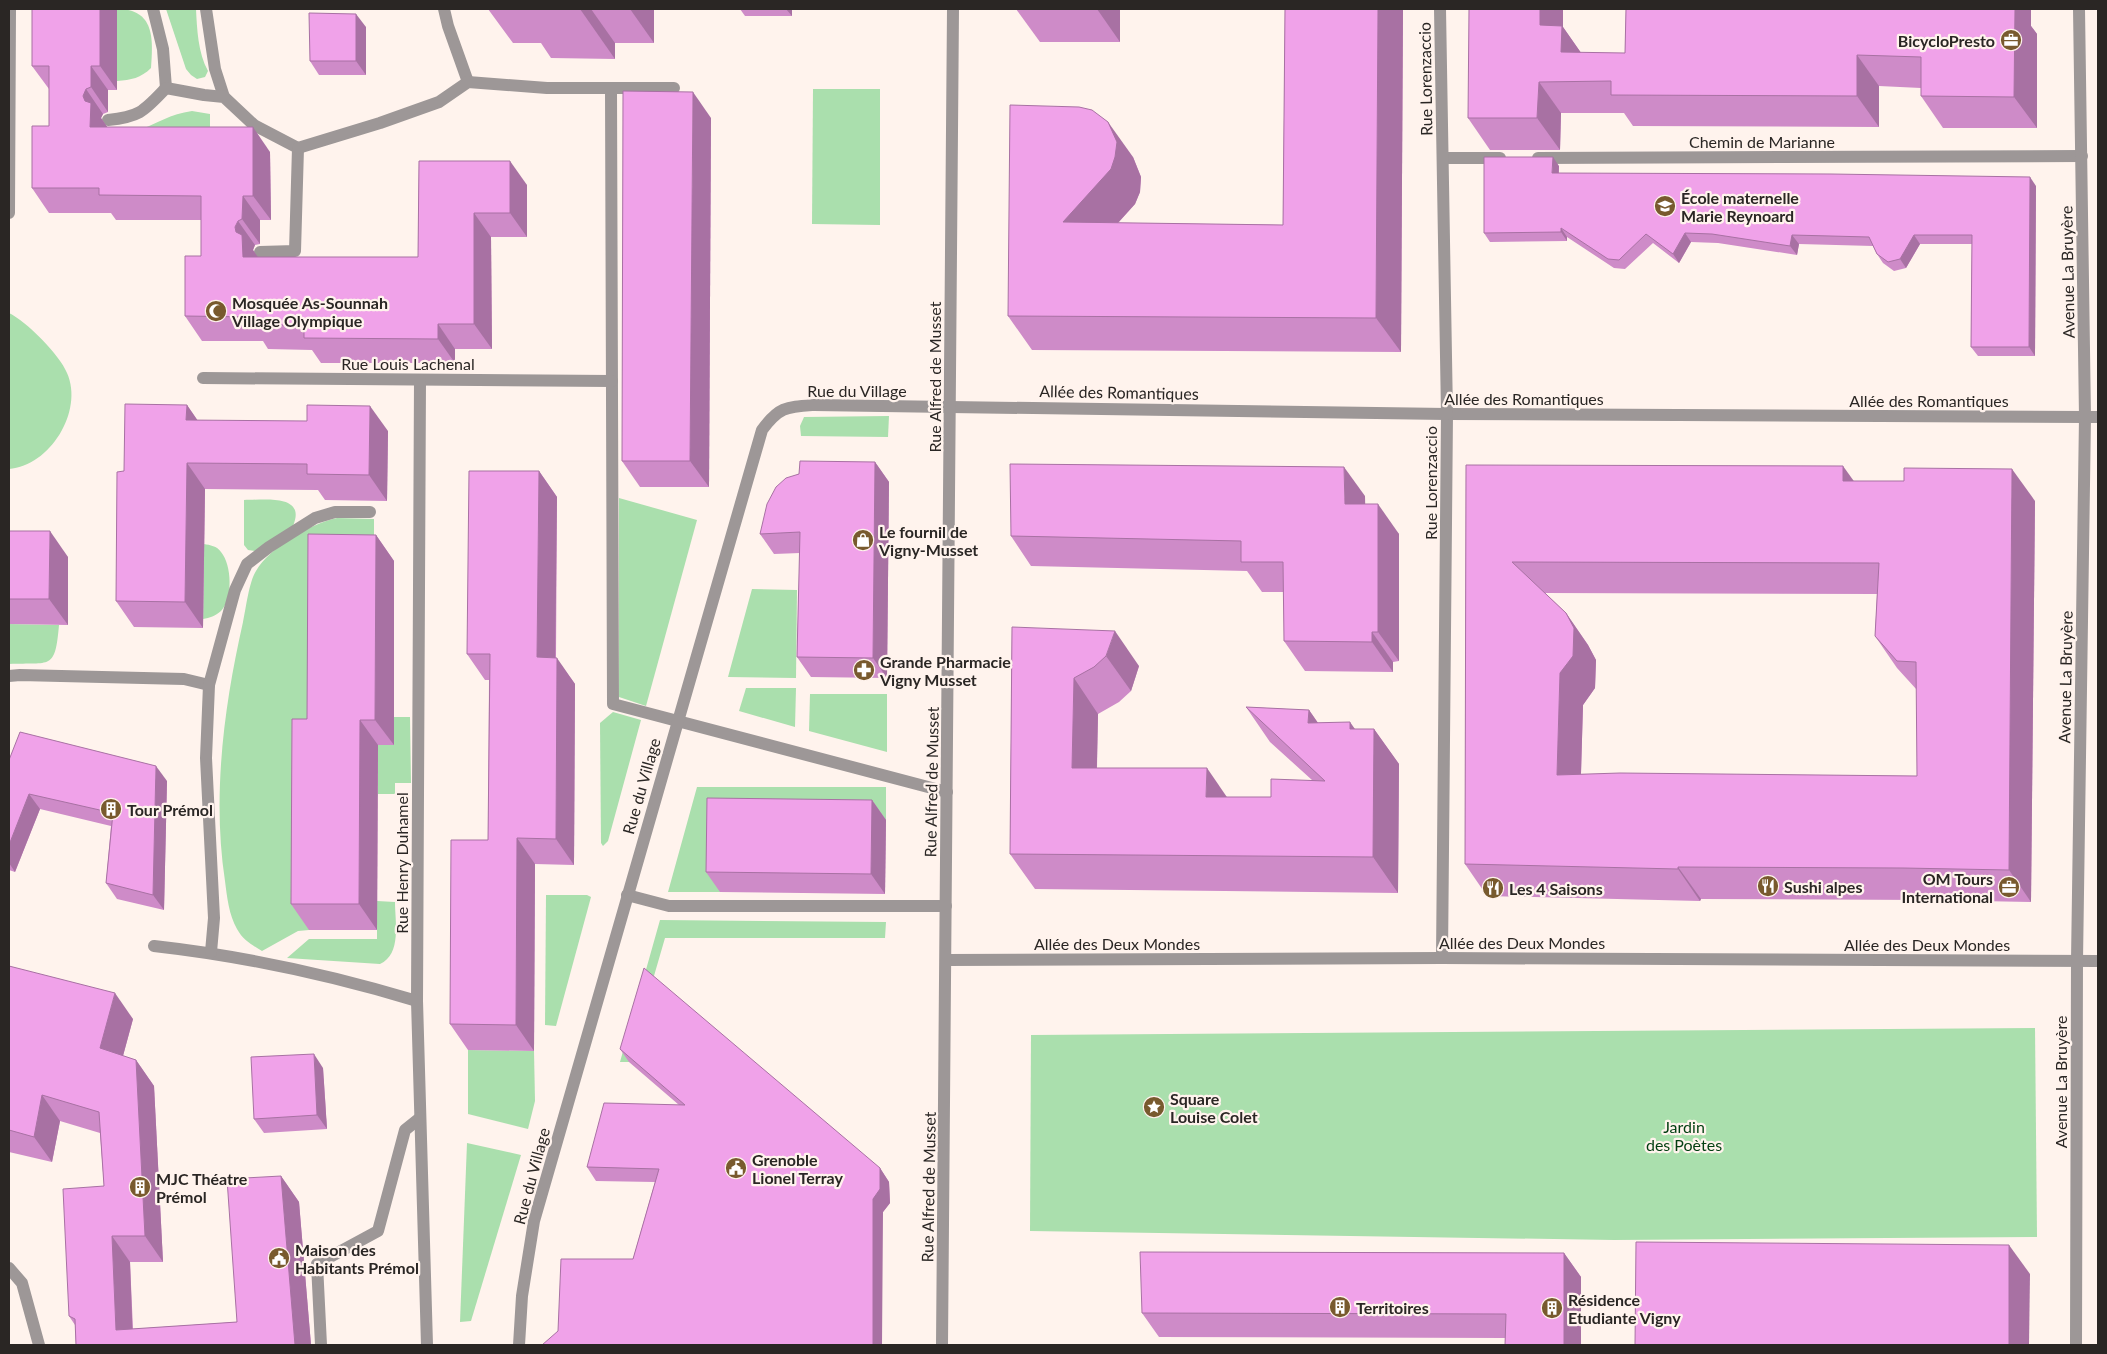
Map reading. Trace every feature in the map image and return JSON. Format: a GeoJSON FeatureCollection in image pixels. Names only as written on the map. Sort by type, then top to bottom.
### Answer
{"type":"FeatureCollection","features":[{"type":"Feature","properties":{"kind":"street"},"geometry":{"type":"LineString","coordinates":[[9,213],[10,9]]}},
{"type":"Feature","properties":{"kind":"street"},"geometry":{"type":"LineString","coordinates":[[108,120],[128,118],[144,111],[166,88],[163,49],[153,9]]}},
{"type":"Feature","properties":{"kind":"street"},"geometry":{"type":"LineString","coordinates":[[206,9],[215,69],[224,97],[254,126],[298,148],[380,123],[439,102],[468,82],[547,88],[674,88]]}},
{"type":"Feature","properties":{"kind":"street"},"geometry":{"type":"LineString","coordinates":[[444,9],[448,26],[468,82]]}},
{"type":"Feature","properties":{"kind":"street","name":"Rue Alfred de Musset"},"geometry":{"type":"LineString","coordinates":[[942,1345],[953,9]]}},
{"type":"Feature","properties":{"kind":"street","name":"Rue Lorenzaccio"},"geometry":{"type":"LineString","coordinates":[[1440,9],[1446,414],[1442,958]]}},
{"type":"Feature","properties":{"kind":"street","name":"Avenue La Bruyère"},"geometry":{"type":"LineString","coordinates":[[2076,1345],[2077,961],[2092,417],[2082,156],[2079,9]]}},
{"type":"Feature","properties":{"kind":"street"},"geometry":{"type":"LineString","coordinates":[[166,88],[224,97]]}},
{"type":"Feature","properties":{"kind":"street"},"geometry":{"type":"LineString","coordinates":[[611,89],[613,704],[947,792]]}},
{"type":"Feature","properties":{"kind":"street"},"geometry":{"type":"LineString","coordinates":[[260,252],[295,251],[298,148]]}},
{"type":"Feature","properties":{"kind":"street","name":"Chemin de Marianne"},"geometry":{"type":"LineString","coordinates":[[1529,158],[2082,156]]}},
{"type":"Feature","properties":{"kind":"street"},"geometry":{"type":"LineString","coordinates":[[1442,158],[1509,158]]}},
{"type":"Feature","properties":{"kind":"street","name":"Rue Louis Lachenal"},"geometry":{"type":"LineString","coordinates":[[203,378],[612,381]]}},
{"type":"Feature","properties":{"kind":"street","name":"Rue Henry Duhamel"},"geometry":{"type":"LineString","coordinates":[[420,380],[416,1001],[426,1345]]}},
{"type":"Feature","properties":{"kind":"street","name":"Rue du Village"},"geometry":{"type":"LineString","coordinates":[[519,1345],[522,1296],[534,1221],[676,721],[762,430],[774,414],[790,407],[814,404],[950,406]]}},
{"type":"Feature","properties":{"kind":"street","name":"Allée des Romantiques"},"geometry":{"type":"LineString","coordinates":[[950,406],[1446,414],[2092,417]]}},
{"type":"Feature","properties":{"kind":"street"},"geometry":{"type":"LineString","coordinates":[[210,952],[214,918],[206,758],[209,685],[236,590],[248,564],[269,547],[315,518],[335,512],[370,512]]}},
{"type":"Feature","properties":{"kind":"street"},"geometry":{"type":"LineString","coordinates":[[9,676],[184,679],[209,685]]}},
{"type":"Feature","properties":{"kind":"street"},"geometry":{"type":"LineString","coordinates":[[627,895],[669,906],[946,906]]}},
{"type":"Feature","properties":{"kind":"street"},"geometry":{"type":"LineString","coordinates":[[154,946],[210,952],[361,984],[416,1001]]}},
{"type":"Feature","properties":{"kind":"street","name":"Allée des Deux Mondes"},"geometry":{"type":"LineString","coordinates":[[946,960],[1442,958],[2098,961]]}},
{"type":"Feature","properties":{"kind":"street"},"geometry":{"type":"LineString","coordinates":[[321,1345],[317,1264],[378,1231],[405,1130],[420,1118]]}},
{"type":"Feature","properties":{"kind":"street"},"geometry":{"type":"LineString","coordinates":[[9,1268],[22,1283],[39,1345]]}},
{"type":"Feature","properties":{"kind":"green space"},"geometry":{"type":"Polygon","coordinates":[[[117,9],[129,10],[139,14],[145,20],[149,28],[152,47],[151,68],[136,78],[117,81],[117,9]]]}},
{"type":"Feature","properties":{"kind":"green space"},"geometry":{"type":"Polygon","coordinates":[[[166,9],[196,9],[200,49],[208,71],[205,77],[197,79],[186,69],[166,9]]]}},
{"type":"Feature","properties":{"kind":"green space"},"geometry":{"type":"Polygon","coordinates":[[[813,89],[880,89],[880,225],[812,224],[813,89]]]}},
{"type":"Feature","properties":{"kind":"green space"},"geometry":{"type":"Polygon","coordinates":[[[192,111],[210,114],[210,152],[137,131],[170,117],[192,111]]]}},
{"type":"Feature","properties":{"kind":"green space"},"geometry":{"type":"Polygon","coordinates":[[[9,313],[42,339],[57,357],[67,373],[71,388],[71,404],[60,434],[50,447],[38,458],[24,466],[9,469],[9,313]]]}},
{"type":"Feature","properties":{"kind":"green space"},"geometry":{"type":"Polygon","coordinates":[[[889,416],[888,437],[801,436],[800,426],[804,417],[889,416]]]}},
{"type":"Feature","properties":{"kind":"green space"},"geometry":{"type":"Polygon","coordinates":[[[619,498],[697,520],[646,706],[619,697],[619,498]]]}},
{"type":"Feature","properties":{"kind":"green space"},"geometry":{"type":"Polygon","coordinates":[[[244,500],[272,500],[289,503],[294,508],[296,515],[293,526],[255,551],[248,550],[244,545],[244,500]]]}},
{"type":"Feature","properties":{"kind":"green space"},"geometry":{"type":"Polygon","coordinates":[[[337,518],[374,519],[374,560],[310,745],[309,930],[298,931],[262,951],[245,939],[234,924],[230,912],[221,849],[220,784],[230,686],[248,595],[256,571],[262,562],[281,545],[315,525],[337,518]]]}},
{"type":"Feature","properties":{"kind":"green space"},"geometry":{"type":"Polygon","coordinates":[[[204,544],[211,545],[221,552],[225,558],[230,582],[228,599],[225,606],[221,611],[203,619],[204,544]]]}},
{"type":"Feature","properties":{"kind":"green space"},"geometry":{"type":"Polygon","coordinates":[[[752,589],[797,590],[796,678],[728,677],[752,589]]]}},
{"type":"Feature","properties":{"kind":"green space"},"geometry":{"type":"Polygon","coordinates":[[[9,624],[59,625],[52,657],[42,663],[9,664],[9,624]]]}},
{"type":"Feature","properties":{"kind":"green space"},"geometry":{"type":"Polygon","coordinates":[[[746,688],[796,688],[795,727],[739,711],[746,688]]]}},
{"type":"Feature","properties":{"kind":"green space"},"geometry":{"type":"Polygon","coordinates":[[[810,694],[887,694],[887,752],[809,731],[810,694]]]}},
{"type":"Feature","properties":{"kind":"green space"},"geometry":{"type":"Polygon","coordinates":[[[613,712],[641,720],[608,841],[603,846],[601,843],[600,723],[613,712]]]}},
{"type":"Feature","properties":{"kind":"green space"},"geometry":{"type":"Polygon","coordinates":[[[393,717],[410,717],[411,783],[395,783],[395,794],[378,794],[378,745],[393,745],[393,717]]]}},
{"type":"Feature","properties":{"kind":"green space"},"geometry":{"type":"Polygon","coordinates":[[[697,787],[886,787],[886,820],[722,818],[720,892],[668,892],[697,787]]]}},
{"type":"Feature","properties":{"kind":"green space"},"geometry":{"type":"Polygon","coordinates":[[[546,895],[587,895],[591,897],[556,1026],[545,1025],[546,895]]]}},
{"type":"Feature","properties":{"kind":"green space"},"geometry":{"type":"Polygon","coordinates":[[[377,901],[395,902],[396,937],[392,953],[380,964],[287,958],[309,939],[377,939],[377,901]]]}},
{"type":"Feature","properties":{"kind":"green space"},"geometry":{"type":"Polygon","coordinates":[[[660,920],[886,922],[885,938],[665,938],[629,1062],[620,1062],[660,920]]]}},
{"type":"Feature","properties":{"kind":"green space","name":"Jardin des Poètes"},"geometry":{"type":"Polygon","coordinates":[[[2035,1028],[2037,1237],[1614,1240],[1030,1231],[1031,1035],[2035,1028]]]}},
{"type":"Feature","properties":{"kind":"green space"},"geometry":{"type":"Polygon","coordinates":[[[468,1050],[534,1051],[535,1101],[528,1129],[468,1114],[468,1050]]]}},
{"type":"Feature","properties":{"kind":"green space"},"geometry":{"type":"Polygon","coordinates":[[[467,1143],[521,1155],[471,1321],[460,1322],[467,1143]]]}},
{"type":"Feature","properties":{"kind":"building"},"geometry":{"type":"Polygon","coordinates":[[[32,9],[100,9],[100,66],[91,66],[91,87],[86,89],[83,96],[85,101],[91,103],[90,127],[253,127],[253,196],[243,196],[242,219],[238,221],[235,227],[236,232],[242,235],[243,257],[418,257],[419,161],[510,161],[510,213],[474,213],[474,324],[438,324],[438,339],[304,338],[304,325],[251,325],[252,317],[185,316],[185,256],[201,256],[201,196],[99,195],[99,188],[32,188],[32,126],[49,126],[49,66],[32,66],[32,9]]]}},
{"type":"Feature","properties":{"kind":"building"},"geometry":{"type":"Polygon","coordinates":[[[1285,9],[1378,9],[1376,318],[1008,316],[1010,105],[1079,107],[1092,110],[1108,122],[1117,142],[1111,169],[1063,222],[1283,225],[1285,9]]]}},
{"type":"Feature","properties":{"kind":"building"},"geometry":{"type":"Polygon","coordinates":[[[1469,9],[1540,9],[1540,25],[1562,26],[1561,52],[1625,53],[1626,9],[2015,9],[2014,97],[1921,96],[1921,57],[1857,55],[1857,96],[1611,95],[1611,81],[1539,82],[1537,118],[1468,118],[1469,9]]]}},
{"type":"Feature","properties":{"kind":"building"},"geometry":{"type":"Polygon","coordinates":[[[309,13],[356,14],[356,61],[310,61],[309,13]]]}},
{"type":"Feature","properties":{"kind":"building"},"geometry":{"type":"Polygon","coordinates":[[[623,91],[693,92],[690,461],[622,461],[623,91]]]}},
{"type":"Feature","properties":{"kind":"building"},"geometry":{"type":"Polygon","coordinates":[[[1484,157],[1553,157],[1552,173],[2030,177],[2029,347],[1971,347],[1972,235],[1914,235],[1900,259],[1888,262],[1877,254],[1869,237],[1792,235],[1790,246],[1712,234],[1685,233],[1673,254],[1646,234],[1619,260],[1608,259],[1561,228],[1561,232],[1484,233],[1484,157]]]}},
{"type":"Feature","properties":{"kind":"building"},"geometry":{"type":"Polygon","coordinates":[[[125,404],[187,405],[186,420],[307,421],[307,405],[370,406],[369,475],[307,474],[307,464],[187,463],[185,602],[116,601],[117,472],[124,471],[125,404]]]}},
{"type":"Feature","properties":{"kind":"building"},"geometry":{"type":"Polygon","coordinates":[[[800,461],[875,462],[873,658],[797,657],[800,532],[760,534],[767,504],[776,487],[786,478],[799,474],[800,461]]]}},
{"type":"Feature","properties":{"kind":"building"},"geometry":{"type":"Polygon","coordinates":[[[1010,464],[1344,467],[1345,504],[1378,504],[1378,632],[1372,632],[1372,642],[1284,641],[1283,562],[1241,562],[1241,541],[1011,536],[1010,464]]]}},
{"type":"Feature","properties":{"kind":"building"},"geometry":{"type":"Polygon","coordinates":[[[1466,465],[1843,466],[1843,481],[1904,481],[1904,468],[2012,469],[2009,870],[1678,867],[1678,869],[1465,864],[1466,465]],[[1512,562],[1566,613],[1574,628],[1573,656],[1560,673],[1557,775],[1620,773],[1917,776],[1916,662],[1897,661],[1875,636],[1879,563],[1512,562]]]}},
{"type":"Feature","properties":{"kind":"building"},"geometry":{"type":"Polygon","coordinates":[[[469,471],[539,471],[537,657],[557,658],[556,839],[517,838],[516,1025],[450,1024],[451,840],[488,840],[490,654],[467,654],[469,471]]]}},
{"type":"Feature","properties":{"kind":"building"},"geometry":{"type":"Polygon","coordinates":[[[9,531],[50,531],[49,599],[9,599],[9,531]]]}},
{"type":"Feature","properties":{"kind":"building"},"geometry":{"type":"Polygon","coordinates":[[[308,534],[376,535],[375,720],[360,720],[359,904],[291,904],[292,719],[307,719],[308,534]]]}},
{"type":"Feature","properties":{"kind":"building"},"geometry":{"type":"Polygon","coordinates":[[[1012,627],[1115,631],[1106,656],[1094,667],[1074,678],[1072,768],[1207,768],[1206,797],[1271,797],[1271,779],[1325,781],[1246,707],[1309,710],[1308,723],[1350,722],[1350,729],[1374,729],[1373,857],[1010,854],[1012,627]]]}},
{"type":"Feature","properties":{"kind":"building"},"geometry":{"type":"Polygon","coordinates":[[[20,732],[156,766],[153,895],[106,883],[113,813],[29,794],[9,845],[9,760],[20,732]]]}},
{"type":"Feature","properties":{"kind":"building"},"geometry":{"type":"Polygon","coordinates":[[[707,798],[872,800],[871,874],[706,872],[707,798]]]}},
{"type":"Feature","properties":{"kind":"building"},"geometry":{"type":"Polygon","coordinates":[[[9,966],[115,993],[100,1048],[136,1060],[145,1236],[112,1236],[116,1330],[237,1322],[227,1179],[281,1176],[295,1345],[76,1345],[75,1319],[69,1316],[63,1189],[104,1186],[99,1112],[42,1095],[34,1137],[9,1130],[9,966]]]}},
{"type":"Feature","properties":{"kind":"building","name":"Grenoble Lionel Terray"},"geometry":{"type":"Polygon","coordinates":[[[644,968],[880,1168],[880,1189],[873,1199],[873,1345],[542,1345],[558,1331],[561,1259],[633,1259],[659,1169],[587,1167],[604,1103],[685,1105],[620,1049],[644,968]]]}},
{"type":"Feature","properties":{"kind":"building"},"geometry":{"type":"Polygon","coordinates":[[[314,1054],[317,1115],[254,1119],[251,1057],[314,1054]]]}},
{"type":"Feature","properties":{"kind":"building"},"geometry":{"type":"Polygon","coordinates":[[[1636,1242],[2009,1245],[2009,1345],[1635,1345],[1636,1242]]]}},
{"type":"Feature","properties":{"kind":"building"},"geometry":{"type":"Polygon","coordinates":[[[1140,1252],[1564,1253],[1564,1345],[1505,1345],[1506,1314],[1142,1313],[1140,1252]]]}},
{"type":"Feature","properties":{"kind":"place","name":"BicycloPresto"},"geometry":{"type":"Point","coordinates":[2011,40]}},
{"type":"Feature","properties":{"kind":"place","name":"École maternelle Marie Reynoard"},"geometry":{"type":"Point","coordinates":[1665,206]}},
{"type":"Feature","properties":{"kind":"place","name":"Mosquée As-Sounnah Village Olympique"},"geometry":{"type":"Point","coordinates":[216,311]}},
{"type":"Feature","properties":{"kind":"place","name":"Le fournil de Vigny-Musset"},"geometry":{"type":"Point","coordinates":[863,540]}},
{"type":"Feature","properties":{"kind":"place","name":"Grande Pharmacie Vigny Musset"},"geometry":{"type":"Point","coordinates":[864,670]}},
{"type":"Feature","properties":{"kind":"place","name":"Tour Prémol"},"geometry":{"type":"Point","coordinates":[111,809]}},
{"type":"Feature","properties":{"kind":"place","name":"Sushi alpes"},"geometry":{"type":"Point","coordinates":[1768,886]}},
{"type":"Feature","properties":{"kind":"place","name":"OM Tours International"},"geometry":{"type":"Point","coordinates":[2009,887]}},
{"type":"Feature","properties":{"kind":"place","name":"Les 4 Saisons"},"geometry":{"type":"Point","coordinates":[1493,888]}},
{"type":"Feature","properties":{"kind":"place","name":"Square Louise Colet"},"geometry":{"type":"Point","coordinates":[1154,1107]}},
{"type":"Feature","properties":{"kind":"place","name":"Grenoble Lionel Terray"},"geometry":{"type":"Point","coordinates":[736,1168]}},
{"type":"Feature","properties":{"kind":"place","name":"MJC Théatre Prémol"},"geometry":{"type":"Point","coordinates":[140,1187]}},
{"type":"Feature","properties":{"kind":"place","name":"Maison des Habitants Prémol"},"geometry":{"type":"Point","coordinates":[279,1258]}},
{"type":"Feature","properties":{"kind":"place","name":"Territoires"},"geometry":{"type":"Point","coordinates":[1340,1307]}},
{"type":"Feature","properties":{"kind":"place","name":"Résidence Etudiante Vigny"},"geometry":{"type":"Point","coordinates":[1552,1308]}}]}
